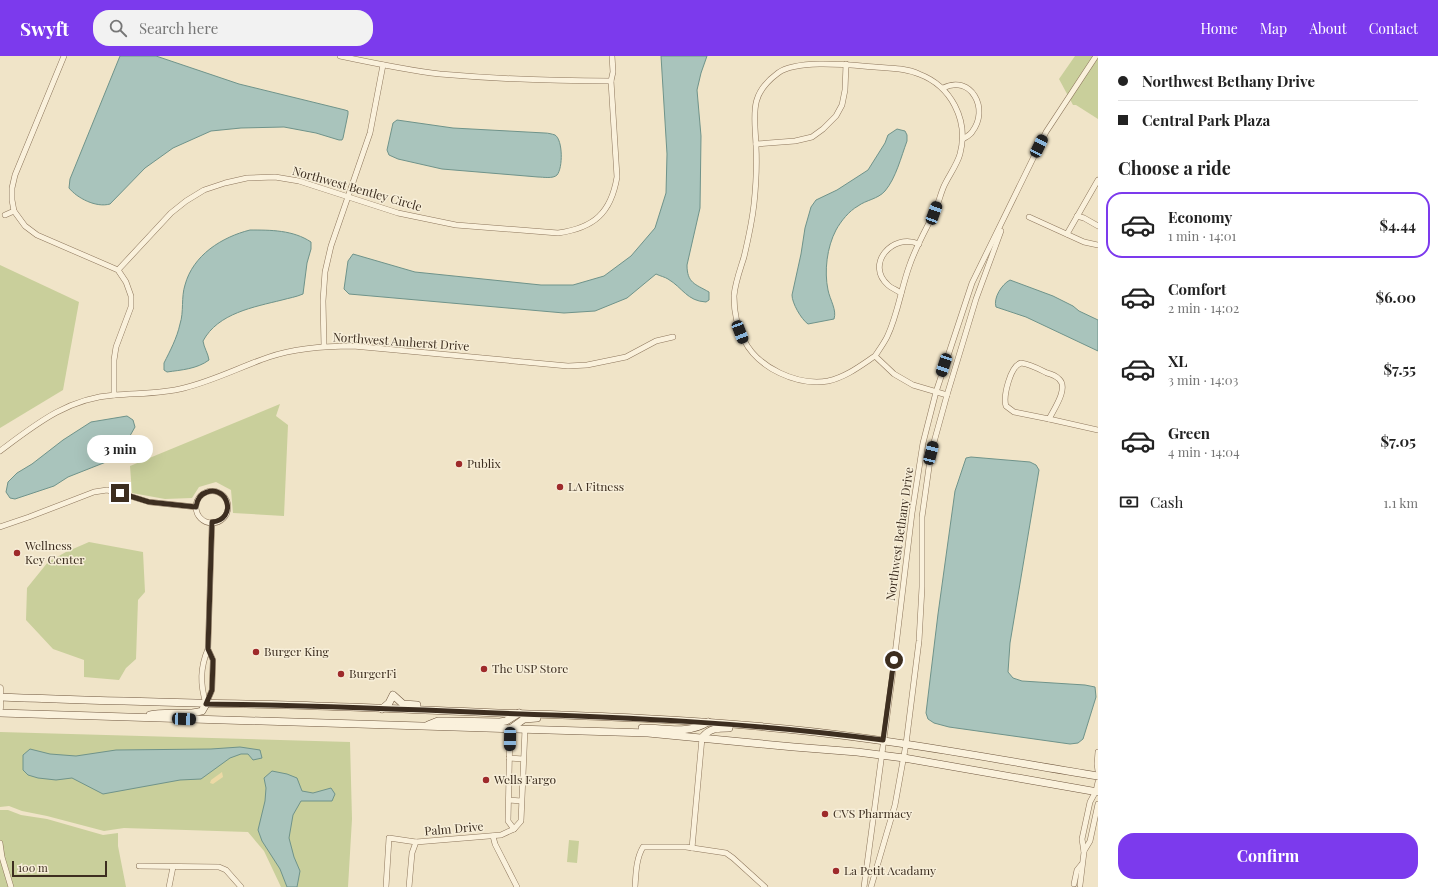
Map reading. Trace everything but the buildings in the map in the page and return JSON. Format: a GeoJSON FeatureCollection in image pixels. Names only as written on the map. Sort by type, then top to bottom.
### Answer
{"type":"FeatureCollection","features":[{"type":"Feature","properties":{"kind":"main road"},"geometry":{"type":"LineString","coordinates":[[382,709],[389,703],[393,695],[403,704],[451,706],[464,712]]}},
{"type":"Feature","properties":{"kind":"main road"},"geometry":{"type":"LineString","coordinates":[[0,697],[519,713],[708,722],[784,728],[883,740],[1098,776]]}},
{"type":"Feature","properties":{"kind":"main road"},"geometry":{"type":"LineString","coordinates":[[142,717],[161,712],[195,713],[202,711],[206,704]]}},
{"type":"Feature","properties":{"kind":"main road"},"geometry":{"type":"LineString","coordinates":[[0,713],[648,733],[904,758],[1097,792]]}},
{"type":"Feature","properties":{"kind":"main road"},"geometry":{"type":"LineString","coordinates":[[424,726],[438,721],[500,722],[506,721],[519,713]]}},
{"type":"Feature","properties":{"kind":"main road"},"geometry":{"type":"LineString","coordinates":[[510,729],[524,719],[565,715]]}},
{"type":"Feature","properties":{"kind":"main road"},"geometry":{"type":"LineString","coordinates":[[617,732],[637,728],[687,730],[700,727],[708,722]]}},
{"type":"Feature","properties":{"kind":"main road"},"geometry":{"type":"LineString","coordinates":[[702,738],[711,730],[754,726]]}},
{"type":"Feature","properties":{"kind":"street"},"geometry":{"type":"LineString","coordinates":[[64,56],[15,175],[12,188],[12,200],[14,211],[26,226],[37,235],[118,270],[126,282],[132,307],[116,347],[114,360],[114,394]]}},
{"type":"Feature","properties":{"kind":"street"},"geometry":{"type":"LineString","coordinates":[[340,56],[439,74],[548,81],[611,81]]}},
{"type":"Feature","properties":{"kind":"street","name":"Northwest Bentley Circle"},"geometry":{"type":"LineString","coordinates":[[118,270],[171,213],[204,190],[247,178],[275,177],[299,181],[398,213],[456,225],[558,233],[573,231],[584,227],[596,220],[608,206],[615,191],[617,177],[611,81],[613,72],[612,56]]}},
{"type":"Feature","properties":{"kind":"street","name":"Northwest Bethany Drive"},"geometry":{"type":"LineString","coordinates":[[864,887],[892,679],[912,513],[923,443],[936,392],[972,283],[1046,132],[1096,56]]}},
{"type":"Feature","properties":{"kind":"street"},"geometry":{"type":"LineString","coordinates":[[756,144],[796,141],[812,137],[823,129],[836,116],[842,104],[845,90],[846,64]]}},
{"type":"Feature","properties":{"kind":"street"},"geometry":{"type":"LineString","coordinates":[[846,64],[893,68],[917,72],[932,80],[943,88],[952,100],[961,120],[963,139],[956,165],[944,186],[934,213],[909,265],[895,316],[887,338],[875,356],[852,372],[829,381],[811,382],[796,379],[779,372],[764,363],[752,352],[744,340],[737,323],[734,296],[736,281],[743,259],[752,218],[756,177],[756,144],[753,117],[755,105],[760,92],[771,78],[782,70],[802,65],[846,64]]}},
{"type":"Feature","properties":{"kind":"street"},"geometry":{"type":"LineString","coordinates":[[324,346],[323,301],[325,272],[331,246],[370,133],[383,65]]}},
{"type":"Feature","properties":{"kind":"street"},"geometry":{"type":"LineString","coordinates":[[943,88],[951,84],[962,86],[970,90],[977,98],[980,106],[980,117],[972,132],[963,139]]}},
{"type":"Feature","properties":{"kind":"street"},"geometry":{"type":"LineString","coordinates":[[1067,234],[1098,180]]}},
{"type":"Feature","properties":{"kind":"street","name":"Northwest Bethany Drive"},"geometry":{"type":"LineString","coordinates":[[871,887],[895,805],[906,744],[919,641],[922,586],[922,517],[931,453],[976,299],[1013,201]]}},
{"type":"Feature","properties":{"kind":"street"},"geometry":{"type":"LineString","coordinates":[[5,215],[14,211]]}},
{"type":"Feature","properties":{"kind":"street"},"geometry":{"type":"LineString","coordinates":[[1077,216],[1084,218],[1098,226]]}},
{"type":"Feature","properties":{"kind":"street"},"geometry":{"type":"LineString","coordinates":[[1029,217],[1084,242],[1098,244]]}},
{"type":"Feature","properties":{"kind":"street"},"geometry":{"type":"LineString","coordinates":[[901,293],[888,286],[882,278],[880,268],[882,258],[890,246],[899,242],[909,241],[919,244]]}},
{"type":"Feature","properties":{"kind":"street","name":"Northwest Amherst Drive"},"geometry":{"type":"LineString","coordinates":[[0,451],[31,428],[64,407],[87,399],[114,394],[152,394],[183,389],[270,356],[291,351],[324,346],[368,348],[568,366],[588,366],[626,357],[656,341],[673,337]]}},
{"type":"Feature","properties":{"kind":"street"},"geometry":{"type":"LineString","coordinates":[[875,356],[894,374],[913,385],[947,395]]}},
{"type":"Feature","properties":{"kind":"street"},"geometry":{"type":"LineString","coordinates":[[1049,419],[1060,395],[1062,382],[1056,376],[1035,367],[1025,364],[1018,364],[1013,370],[1009,380],[1004,399],[1006,406],[1014,412],[1098,430]]}},
{"type":"Feature","properties":{"kind":"street"},"geometry":{"type":"LineString","coordinates":[[0,527],[29,518],[81,496],[107,490],[149,502],[196,507]]}},
{"type":"Feature","properties":{"kind":"street"},"geometry":{"type":"LineString","coordinates":[[209,491],[214,491],[223,496],[228,505],[225,515],[217,522],[212,522],[203,519],[197,512],[196,507],[200,497],[209,491]]}},
{"type":"Feature","properties":{"kind":"street"},"geometry":{"type":"LineString","coordinates":[[206,704],[202,690],[203,662],[208,649],[212,522]]}},
{"type":"Feature","properties":{"kind":"street"},"geometry":{"type":"LineString","coordinates":[[206,704],[212,690],[213,660],[208,649]]}},
{"type":"Feature","properties":{"kind":"street"},"geometry":{"type":"LineString","coordinates":[[0,688],[0,708]]}},
{"type":"Feature","properties":{"kind":"street"},"geometry":{"type":"LineString","coordinates":[[510,729],[508,821],[514,829],[521,821],[525,729]]}},
{"type":"Feature","properties":{"kind":"street"},"geometry":{"type":"LineString","coordinates":[[692,848],[702,738]]}},
{"type":"Feature","properties":{"kind":"street"},"geometry":{"type":"LineString","coordinates":[[1098,752],[1098,771]]}},
{"type":"Feature","properties":{"kind":"street"},"geometry":{"type":"LineString","coordinates":[[510,758],[523,759]]}},
{"type":"Feature","properties":{"kind":"street"},"geometry":{"type":"LineString","coordinates":[[1077,885],[1077,870],[1081,865],[1084,852],[1090,841],[1098,804],[1098,782]]}},
{"type":"Feature","properties":{"kind":"street"},"geometry":{"type":"LineString","coordinates":[[1084,852],[1082,839],[1090,802],[1097,792]]}},
{"type":"Feature","properties":{"kind":"street"},"geometry":{"type":"LineString","coordinates":[[509,800],[522,801]]}},
{"type":"Feature","properties":{"kind":"street","name":"Palm Drive"},"geometry":{"type":"LineString","coordinates":[[386,887],[389,838],[416,842],[501,835],[514,829]]}},
{"type":"Feature","properties":{"kind":"street","name":"Palm Drive"},"geometry":{"type":"LineString","coordinates":[[493,836],[495,844],[517,887]]}},
{"type":"Feature","properties":{"kind":"street","name":"Palm Drive"},"geometry":{"type":"LineString","coordinates":[[410,887],[412,854],[416,842]]}},
{"type":"Feature","properties":{"kind":"street"},"geometry":{"type":"LineString","coordinates":[[0,843],[2,857],[11,887]]}},
{"type":"Feature","properties":{"kind":"street"},"geometry":{"type":"LineString","coordinates":[[635,887],[637,861],[643,847],[692,848],[726,854],[733,858],[764,887]]}},
{"type":"Feature","properties":{"kind":"street"},"geometry":{"type":"LineString","coordinates":[[139,866],[219,867],[226,870],[241,887]]}},
{"type":"Feature","properties":{"kind":"street"},"geometry":{"type":"LineString","coordinates":[[169,887],[173,867]]}},
{"type":"Feature","properties":{"kind":"green space"},"geometry":{"type":"Polygon","coordinates":[[[1075,56],[1098,56],[1098,119],[1076,105],[1073,105],[1059,79],[1075,56]]]}},
{"type":"Feature","properties":{"kind":"green space"},"geometry":{"type":"Polygon","coordinates":[[[0,265],[79,302],[63,390],[0,428],[0,265]]]}},
{"type":"Feature","properties":{"kind":"green space"},"geometry":{"type":"Polygon","coordinates":[[[280,404],[276,416],[288,425],[284,516],[233,513],[231,490],[216,482],[199,487],[192,498],[165,499],[132,493],[130,466],[280,404]]]}},
{"type":"Feature","properties":{"kind":"green space"},"geometry":{"type":"Polygon","coordinates":[[[89,542],[143,552],[145,592],[138,600],[136,659],[126,668],[119,680],[84,677],[84,660],[53,649],[26,620],[27,588],[48,562],[89,542]]]}},
{"type":"Feature","properties":{"kind":"green space"},"geometry":{"type":"Polygon","coordinates":[[[0,732],[350,742],[352,819],[348,887],[281,887],[264,851],[248,832],[124,828],[104,831],[22,811],[9,806],[0,807],[0,732]]]}},
{"type":"Feature","properties":{"kind":"green space"},"geometry":{"type":"Polygon","coordinates":[[[0,810],[8,810],[21,815],[47,819],[103,835],[118,833],[118,846],[126,887],[0,887],[0,810]]]}},
{"type":"Feature","properties":{"kind":"green space"},"geometry":{"type":"Polygon","coordinates":[[[569,840],[579,841],[577,863],[567,862],[569,840]]]}},
{"type":"Feature","properties":{"kind":"sand"},"geometry":{"type":"Polygon","coordinates":[[[222,772],[223,777],[213,784],[210,783],[211,780],[222,772]]]}},
{"type":"Feature","properties":{"kind":"water"},"geometry":{"type":"Polygon","coordinates":[[[120,56],[156,56],[239,84],[348,111],[343,138],[342,140],[339,140],[316,133],[284,127],[241,128],[211,131],[173,148],[145,168],[110,204],[99,205],[87,201],[72,192],[69,188],[70,179],[120,56]]]}},
{"type":"Feature","properties":{"kind":"water"},"geometry":{"type":"Polygon","coordinates":[[[661,56],[707,56],[697,90],[701,136],[700,208],[687,265],[687,271],[688,276],[696,285],[709,292],[709,300],[706,302],[694,299],[668,279],[656,274],[627,298],[595,311],[564,313],[349,294],[344,289],[348,261],[353,254],[415,272],[541,285],[573,285],[604,276],[631,256],[655,228],[666,193],[667,154],[661,56]]]}},
{"type":"Feature","properties":{"kind":"water"},"geometry":{"type":"Polygon","coordinates":[[[397,120],[453,128],[546,133],[555,135],[560,142],[561,148],[559,171],[557,175],[548,178],[442,169],[398,159],[389,155],[387,150],[393,123],[397,120]]]}},
{"type":"Feature","properties":{"kind":"water"},"geometry":{"type":"Polygon","coordinates":[[[897,129],[905,131],[907,141],[898,167],[889,186],[882,194],[861,204],[848,213],[838,227],[830,244],[826,275],[828,290],[835,312],[834,319],[808,324],[797,311],[792,295],[805,228],[811,207],[816,200],[837,190],[868,170],[885,143],[888,135],[897,129]]]}},
{"type":"Feature","properties":{"kind":"water"},"geometry":{"type":"Polygon","coordinates":[[[250,230],[289,233],[311,242],[303,294],[260,305],[227,318],[210,331],[203,341],[209,360],[194,367],[167,372],[164,370],[164,363],[179,329],[182,315],[183,294],[189,274],[202,256],[210,249],[229,237],[250,230]]]}},
{"type":"Feature","properties":{"kind":"water"},"geometry":{"type":"Polygon","coordinates":[[[1010,280],[1053,296],[1098,320],[1098,351],[1026,317],[996,307],[995,303],[999,292],[1010,280]]]}},
{"type":"Feature","properties":{"kind":"water"},"geometry":{"type":"Polygon","coordinates":[[[127,416],[133,420],[135,427],[123,448],[117,451],[106,462],[68,477],[54,486],[15,499],[10,498],[6,492],[8,482],[17,473],[91,422],[127,416]]]}},
{"type":"Feature","properties":{"kind":"water"},"geometry":{"type":"Polygon","coordinates":[[[971,457],[1030,462],[1036,465],[1039,470],[1010,643],[1008,672],[1013,678],[1022,681],[1095,687],[1096,697],[1083,739],[1078,743],[1070,744],[949,727],[934,723],[928,719],[926,713],[955,491],[966,458],[971,457]]]}},
{"type":"Feature","properties":{"kind":"water"},"geometry":{"type":"Polygon","coordinates":[[[240,747],[260,750],[262,758],[253,760],[248,754],[241,754],[230,758],[201,779],[180,780],[103,794],[72,778],[56,780],[38,778],[28,775],[23,770],[23,755],[30,749],[50,754],[76,756],[116,750],[211,749],[240,747]]]}},
{"type":"Feature","properties":{"kind":"water"},"geometry":{"type":"Polygon","coordinates":[[[272,771],[297,778],[302,791],[313,793],[331,788],[335,794],[332,801],[301,801],[293,815],[289,838],[294,857],[300,871],[297,887],[287,887],[280,869],[262,841],[258,830],[265,801],[266,788],[264,778],[272,771]]]}},
{"type":"Feature","properties":{"kind":"place","name":"Publix"},"geometry":{"type":"Point","coordinates":[459,464]}},
{"type":"Feature","properties":{"kind":"place","name":"LA Fitness"},"geometry":{"type":"Point","coordinates":[560,487]}},
{"type":"Feature","properties":{"kind":"place","name":"Wellness Key Center"},"geometry":{"type":"Point","coordinates":[17,553]}},
{"type":"Feature","properties":{"kind":"place","name":"Burger King"},"geometry":{"type":"Point","coordinates":[256,652]}},
{"type":"Feature","properties":{"kind":"place","name":"The USP Store"},"geometry":{"type":"Point","coordinates":[484,669]}},
{"type":"Feature","properties":{"kind":"place","name":"BurgerFi"},"geometry":{"type":"Point","coordinates":[341,674]}},
{"type":"Feature","properties":{"kind":"place","name":"Wells Fargo"},"geometry":{"type":"Point","coordinates":[486,780]}},
{"type":"Feature","properties":{"kind":"place","name":"CVS Pharmacy"},"geometry":{"type":"Point","coordinates":[825,814]}},
{"type":"Feature","properties":{"kind":"place","name":"La Petit Acadamy"},"geometry":{"type":"Point","coordinates":[836,871]}},
{"type":"Feature","properties":{"kind":"route"},"geometry":{"type":"LineString","coordinates":[[120,493],[149,502],[196,507],[200,497],[209,491],[219,493],[226,500],[228,511],[222,519],[217,522],[212,522],[208,649],[213,660],[212,690],[206,704],[290,705],[644,718],[784,728],[883,740],[894,660]]}}]}
